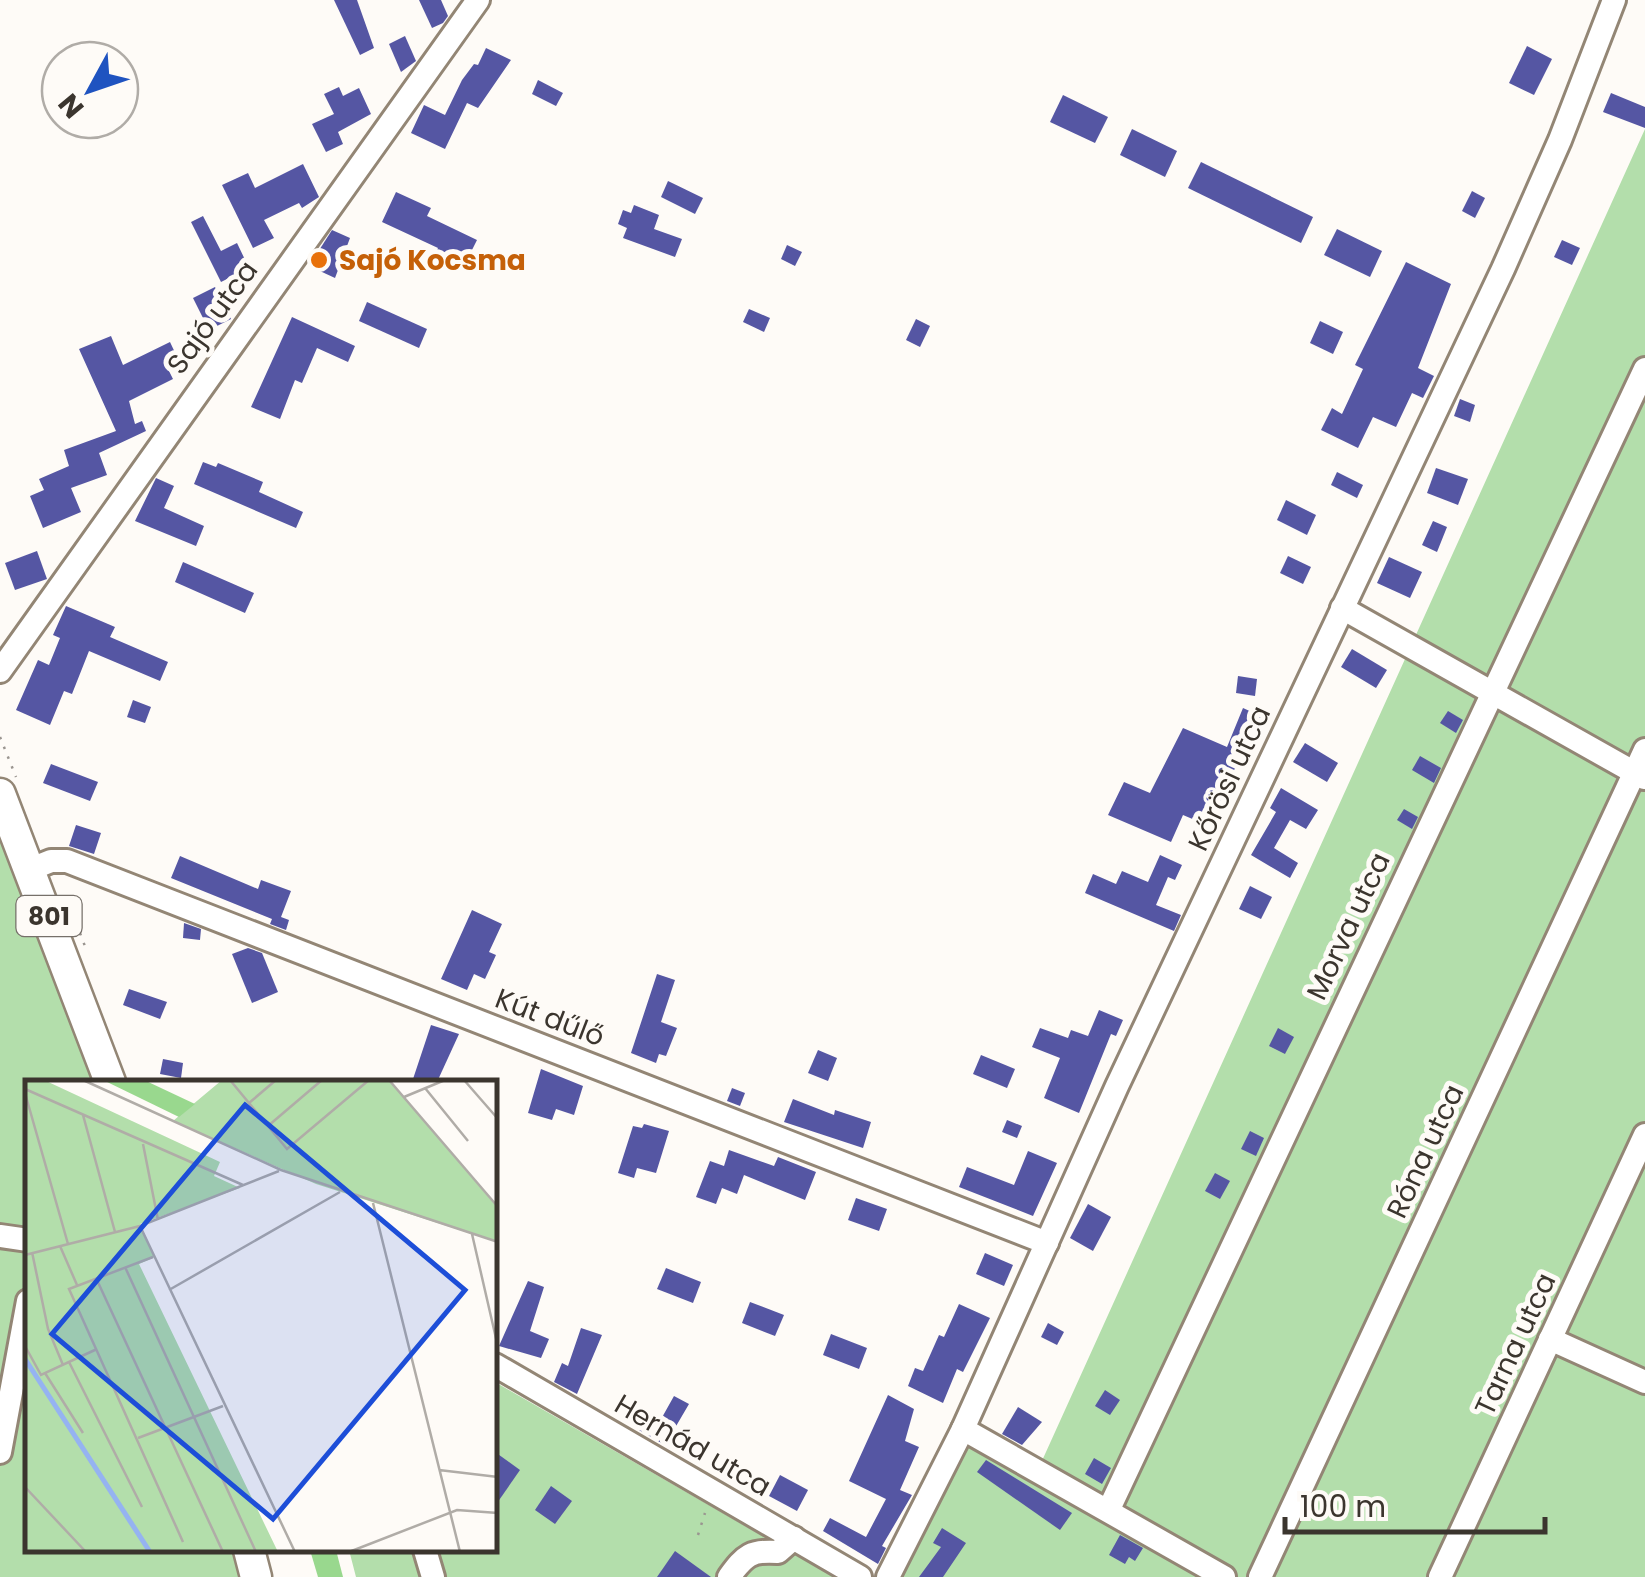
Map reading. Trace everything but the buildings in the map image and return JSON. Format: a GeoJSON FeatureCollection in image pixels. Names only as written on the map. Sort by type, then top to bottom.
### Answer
{"type":"FeatureCollection","features":[{"type":"Feature","properties":{"kind":"main road","name":"801"},"geometry":{"type":"LineString","coordinates":[[0,794],[109,1080]]}},
{"type":"Feature","properties":{"kind":"main road"},"geometry":{"type":"LineString","coordinates":[[250,1552],[256,1577]]}},
{"type":"Feature","properties":{"kind":"street","name":"Sajó utca"},"geometry":{"type":"LineString","coordinates":[[0,671],[478,0]]}},
{"type":"Feature","properties":{"kind":"street","name":"Kőrösi utca"},"geometry":{"type":"LineString","coordinates":[[888,1577],[964,1428],[1342,608],[1503,270],[1614,0]]}},
{"type":"Feature","properties":{"kind":"street","name":"Morva utca"},"geometry":{"type":"LineString","coordinates":[[1108,1509],[1645,369]]}},
{"type":"Feature","properties":{"kind":"street"},"geometry":{"type":"LineString","coordinates":[[1342,608],[1640,776]]}},
{"type":"Feature","properties":{"kind":"street","name":"Róna utca"},"geometry":{"type":"LineString","coordinates":[[1260,1577],[1640,776],[1645,750]]}},
{"type":"Feature","properties":{"kind":"street","name":"Kút dűlő"},"geometry":{"type":"LineString","coordinates":[[30,869],[50,861],[67,861],[1047,1243]]}},
{"type":"Feature","properties":{"kind":"street","name":"Tarna utca"},"geometry":{"type":"LineString","coordinates":[[1440,1577],[1645,1135]]}},
{"type":"Feature","properties":{"kind":"street"},"geometry":{"type":"LineString","coordinates":[[0,1236],[25,1240]]}},
{"type":"Feature","properties":{"kind":"street"},"geometry":{"type":"LineString","coordinates":[[0,1452],[4,1405],[25,1314]]}},
{"type":"Feature","properties":{"kind":"street"},"geometry":{"type":"LineString","coordinates":[[1550,1340],[1645,1382]]}},
{"type":"Feature","properties":{"kind":"street","name":"Hernád utca"},"geometry":{"type":"LineString","coordinates":[[498,1367],[860,1577]]}},
{"type":"Feature","properties":{"kind":"street"},"geometry":{"type":"LineString","coordinates":[[964,1428],[1224,1577]]}},
{"type":"Feature","properties":{"kind":"street"},"geometry":{"type":"LineString","coordinates":[[729,1577],[754,1550],[778,1552],[794,1538]]}},
{"type":"Feature","properties":{"kind":"street"},"geometry":{"type":"LineString","coordinates":[[426,1552],[433,1577]]}},
{"type":"Feature","properties":{"kind":"green space"},"geometry":{"type":"Polygon","coordinates":[[[1645,129],[1645,1577],[884,1577],[959,1421],[1041,1463],[1645,129]]]}},
{"type":"Feature","properties":{"kind":"green space"},"geometry":{"type":"Polygon","coordinates":[[[0,794],[109,1080],[25,1080],[25,1552],[250,1552],[256,1577],[0,1577],[0,794]]]}},
{"type":"Feature","properties":{"kind":"green space"},"geometry":{"type":"Polygon","coordinates":[[[498,1384],[834,1577],[356,1577],[350,1552],[498,1552],[498,1384]]]}},
{"type":"Feature","properties":{"kind":"green space"},"geometry":{"type":"Polygon","coordinates":[[[311,1552],[337,1552],[343,1577],[318,1577],[311,1552]]]}},
{"type":"Feature","properties":{"kind":"place","name":"Sajó Kocsma"},"geometry":{"type":"Point","coordinates":[319,260]}}]}
